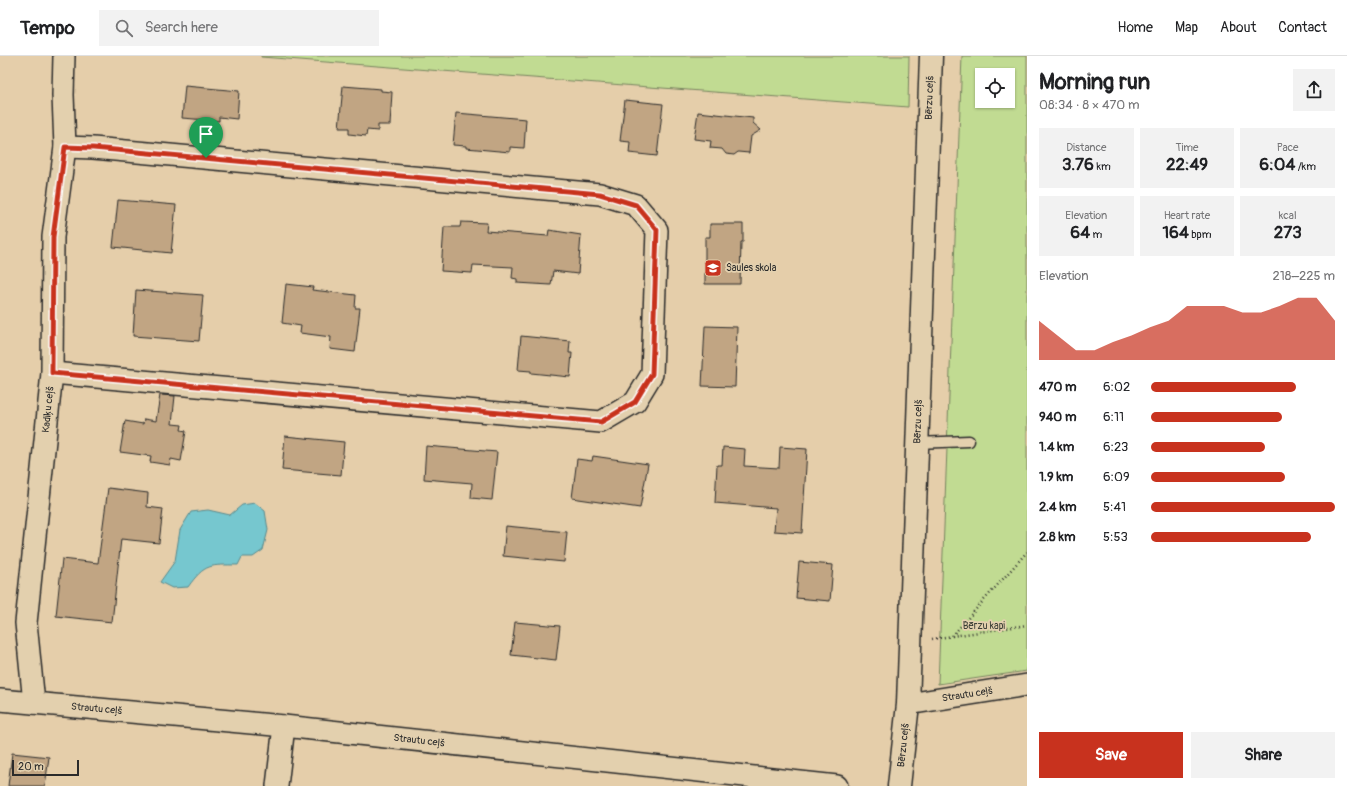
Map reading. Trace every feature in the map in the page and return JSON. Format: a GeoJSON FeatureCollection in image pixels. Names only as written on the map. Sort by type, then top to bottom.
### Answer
{"type":"FeatureCollection","features":[{"type":"Feature","properties":{"kind":"street","name":"Kadiķu ceļš"},"geometry":{"type":"LineString","coordinates":[[34,703],[26,623],[52,373],[53,237],[65,147],[64,56]]}},
{"type":"Feature","properties":{"kind":"street","name":"Bērzu ceļš"},"geometry":{"type":"LineString","coordinates":[[899,786],[908,704],[916,443],[931,56]]}},
{"type":"Feature","properties":{"kind":"street"},"geometry":{"type":"LineString","coordinates":[[52,373],[601,422],[635,402],[652,374],[657,230],[636,205],[592,194],[93,148],[65,147]]}},
{"type":"Feature","properties":{"kind":"street","name":"Strautu ceļš"},"geometry":{"type":"LineString","coordinates":[[908,704],[1027,685]]}},
{"type":"Feature","properties":{"kind":"street","name":"Strautu ceļš"},"geometry":{"type":"LineString","coordinates":[[0,700],[284,726],[837,786]]}},
{"type":"Feature","properties":{"kind":"street"},"geometry":{"type":"LineString","coordinates":[[278,786],[284,726]]}},
{"type":"Feature","properties":{"kind":"lane"},"geometry":{"type":"LineString","coordinates":[[916,443],[968,441]]}},
{"type":"Feature","properties":{"kind":"path"},"geometry":{"type":"LineString","coordinates":[[952,637],[1027,552]]}},
{"type":"Feature","properties":{"kind":"path"},"geometry":{"type":"LineString","coordinates":[[909,642],[1027,625]]}},
{"type":"Feature","properties":{"kind":"green space"},"geometry":{"type":"Polygon","coordinates":[[[909,56],[908,107],[261,57],[909,56]]]}},
{"type":"Feature","properties":{"kind":"green space","name":"Bērzu kapi"},"geometry":{"type":"Polygon","coordinates":[[[962,56],[1027,56],[1027,671],[938,684],[962,56]]]}},
{"type":"Feature","properties":{"kind":"water"},"geometry":{"type":"Polygon","coordinates":[[[255,503],[265,511],[268,530],[263,550],[253,557],[242,557],[238,565],[221,565],[204,569],[188,587],[172,588],[160,582],[175,561],[180,530],[191,512],[208,510],[230,515],[242,505],[255,503]]]}},
{"type":"Feature","properties":{"kind":"building"},"geometry":{"type":"Polygon","coordinates":[[[185,86],[239,91],[237,119],[219,117],[219,121],[182,118],[185,86]]]}},
{"type":"Feature","properties":{"kind":"building"},"geometry":{"type":"Polygon","coordinates":[[[343,86],[381,89],[381,91],[392,92],[390,125],[378,125],[378,131],[367,130],[366,136],[349,134],[349,128],[339,128],[343,86]]]}},
{"type":"Feature","properties":{"kind":"building"},"geometry":{"type":"Polygon","coordinates":[[[625,100],[663,104],[657,156],[629,153],[630,142],[620,141],[625,100]]]}},
{"type":"Feature","properties":{"kind":"building"},"geometry":{"type":"Polygon","coordinates":[[[698,112],[753,118],[753,123],[761,130],[751,136],[749,153],[738,152],[734,155],[726,154],[722,149],[710,148],[711,141],[694,139],[698,112]]]}},
{"type":"Feature","properties":{"kind":"building"},"geometry":{"type":"Polygon","coordinates":[[[456,113],[526,119],[524,148],[510,147],[510,152],[466,148],[466,146],[453,145],[456,113]]]}},
{"type":"Feature","properties":{"kind":"building"},"geometry":{"type":"Polygon","coordinates":[[[118,200],[176,205],[171,253],[113,247],[118,200]]]}},
{"type":"Feature","properties":{"kind":"building"},"geometry":{"type":"Polygon","coordinates":[[[461,222],[487,223],[486,231],[548,236],[549,230],[581,235],[578,274],[553,271],[551,285],[517,283],[517,279],[512,278],[513,267],[473,265],[472,273],[441,271],[444,227],[460,227],[461,222]]]}},
{"type":"Feature","properties":{"kind":"building"},"geometry":{"type":"Polygon","coordinates":[[[710,224],[743,224],[740,284],[705,284],[705,237],[710,237],[710,224]]]}},
{"type":"Feature","properties":{"kind":"building"},"geometry":{"type":"Polygon","coordinates":[[[286,284],[313,287],[312,290],[356,295],[355,308],[360,308],[355,352],[330,349],[331,337],[300,333],[301,326],[282,323],[286,284]]]}},
{"type":"Feature","properties":{"kind":"building"},"geometry":{"type":"Polygon","coordinates":[[[136,290],[203,295],[199,341],[133,336],[136,290]]]}},
{"type":"Feature","properties":{"kind":"building"},"geometry":{"type":"Polygon","coordinates":[[[705,326],[737,327],[735,387],[702,386],[705,326]]]}},
{"type":"Feature","properties":{"kind":"building"},"geometry":{"type":"Polygon","coordinates":[[[521,336],[570,341],[569,353],[572,353],[570,377],[531,373],[531,371],[518,370],[521,336]]]}},
{"type":"Feature","properties":{"kind":"building"},"geometry":{"type":"Polygon","coordinates":[[[160,395],[175,396],[172,424],[182,425],[181,430],[186,431],[181,461],[171,459],[170,465],[150,462],[151,456],[120,452],[125,421],[143,424],[144,419],[156,421],[160,395]]]}},
{"type":"Feature","properties":{"kind":"building"},"geometry":{"type":"Polygon","coordinates":[[[285,436],[344,442],[341,475],[282,470],[285,436]]]}},
{"type":"Feature","properties":{"kind":"building"},"geometry":{"type":"Polygon","coordinates":[[[426,446],[497,452],[492,500],[471,498],[472,483],[424,479],[426,446]]]}},
{"type":"Feature","properties":{"kind":"building"},"geometry":{"type":"Polygon","coordinates":[[[723,447],[745,449],[744,466],[779,468],[780,447],[807,449],[802,533],[774,531],[776,508],[715,503],[717,465],[722,465],[723,447]]]}},
{"type":"Feature","properties":{"kind":"building"},"geometry":{"type":"Polygon","coordinates":[[[593,456],[648,464],[640,508],[572,498],[577,459],[592,461],[593,456]]]}},
{"type":"Feature","properties":{"kind":"building"},"geometry":{"type":"Polygon","coordinates":[[[108,488],[148,493],[147,507],[163,509],[159,543],[121,539],[112,622],[56,616],[62,559],[98,563],[108,488]]]}},
{"type":"Feature","properties":{"kind":"building"},"geometry":{"type":"Polygon","coordinates":[[[506,526],[567,532],[564,562],[503,556],[506,526]]]}},
{"type":"Feature","properties":{"kind":"building"},"geometry":{"type":"Polygon","coordinates":[[[799,562],[833,565],[830,601],[796,598],[799,562]]]}},
{"type":"Feature","properties":{"kind":"building"},"geometry":{"type":"Polygon","coordinates":[[[515,622],[560,626],[556,660],[511,655],[515,622]]]}},
{"type":"Feature","properties":{"kind":"building"},"geometry":{"type":"Polygon","coordinates":[[[12,753],[49,757],[45,786],[8,786],[12,753]]]}},
{"type":"Feature","properties":{"kind":"place","name":"Saules skola"},"geometry":{"type":"Point","coordinates":[713,268]}},
{"type":"Feature","properties":{"kind":"route"},"geometry":{"type":"LineString","coordinates":[[65,147],[206,158],[600,194],[636,205],[657,230],[652,374],[635,402],[601,422],[52,373],[53,237],[65,147]]}}]}
